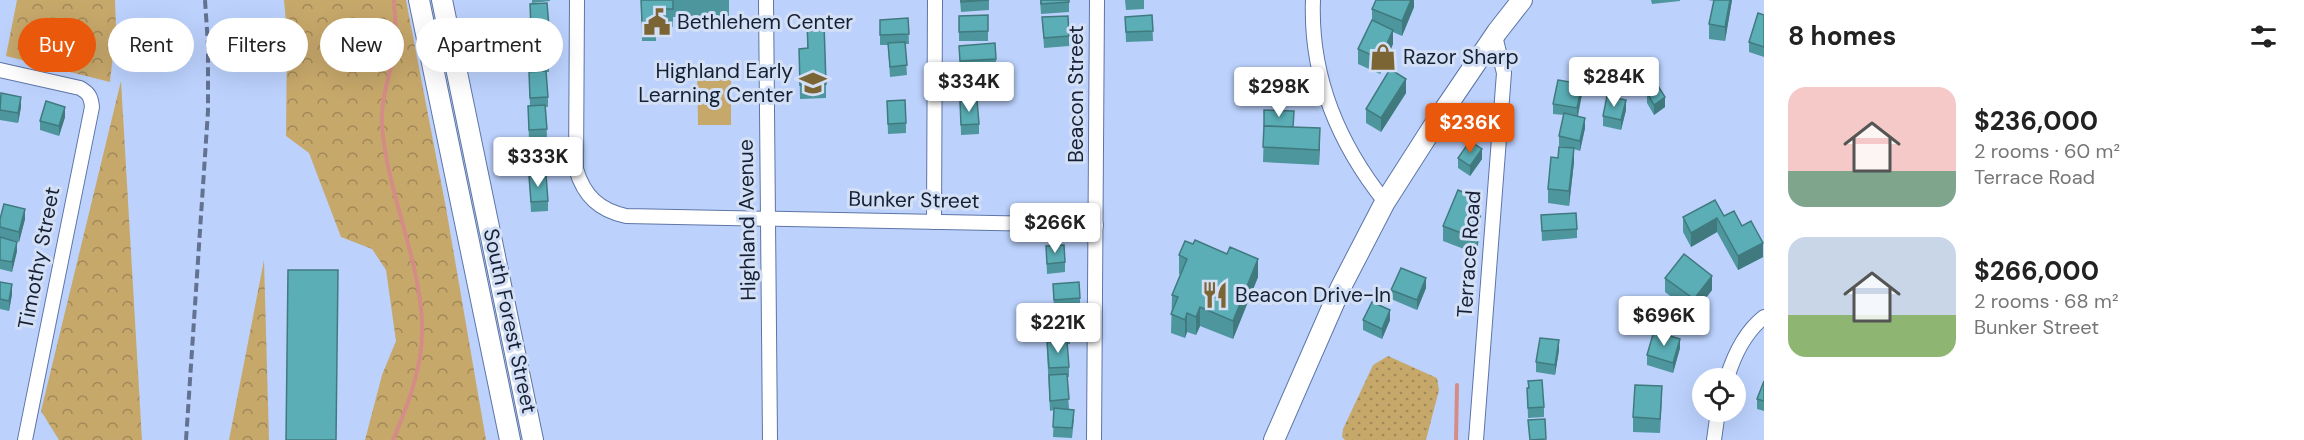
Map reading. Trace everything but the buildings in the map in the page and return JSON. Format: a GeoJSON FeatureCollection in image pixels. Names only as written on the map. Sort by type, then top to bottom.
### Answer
{"type":"FeatureCollection","features":[{"type":"Feature","properties":{"kind":"street","name":"South Forest Street"},"geometry":{"type":"LineString","coordinates":[[419,0],[510,440]]}},
{"type":"Feature","properties":{"kind":"street","name":"South Forest Street"},"geometry":{"type":"LineString","coordinates":[[442,0],[533,440]]}},
{"type":"Feature","properties":{"kind":"street","name":"Bunker Street"},"geometry":{"type":"LineString","coordinates":[[577,0],[576,169],[580,183],[588,196],[599,206],[612,213],[626,216],[1096,225]]}},
{"type":"Feature","properties":{"kind":"street","name":"Highland Avenue"},"geometry":{"type":"LineString","coordinates":[[766,0],[770,440]]}},
{"type":"Feature","properties":{"kind":"street"},"geometry":{"type":"LineString","coordinates":[[934,222],[935,0]]}},
{"type":"Feature","properties":{"kind":"street","name":"Beacon Street"},"geometry":{"type":"LineString","coordinates":[[1094,440],[1097,0]]}},
{"type":"Feature","properties":{"kind":"street"},"geometry":{"type":"LineString","coordinates":[[1313,0],[1314,46],[1328,101],[1347,146],[1361,171],[1385,202]]}},
{"type":"Feature","properties":{"kind":"street"},"geometry":{"type":"LineString","coordinates":[[1274,440],[1341,287],[1385,202],[1495,36],[1522,0]]}},
{"type":"Feature","properties":{"kind":"street","name":"Terrace Road"},"geometry":{"type":"LineString","coordinates":[[1476,440],[1504,72],[1495,36]]}},
{"type":"Feature","properties":{"kind":"street","name":"Timothy Street"},"geometry":{"type":"LineString","coordinates":[[0,70],[80,88],[87,92],[92,106],[25,440]]}},
{"type":"Feature","properties":{"kind":"street"},"geometry":{"type":"LineString","coordinates":[[1730,368],[1745,338],[1764,317]]}},
{"type":"Feature","properties":{"kind":"street"},"geometry":{"type":"LineString","coordinates":[[1714,440],[1716,422]]}},
{"type":"Feature","properties":{"kind":"green space"},"geometry":{"type":"Polygon","coordinates":[[[17,0],[115,0],[116,18],[108,18],[110,82],[70,72],[96,72],[96,18],[18,18],[18,59],[6,56],[17,0]]]}},
{"type":"Feature","properties":{"kind":"green space"},"geometry":{"type":"Polygon","coordinates":[[[284,0],[406,0],[416,52],[416,72],[420,72],[446,208],[486,440],[365,440],[382,375],[396,341],[386,270],[372,249],[341,237],[309,153],[286,136],[287,72],[308,72],[308,18],[286,18],[284,0]]]}},
{"type":"Feature","properties":{"kind":"green space"},"geometry":{"type":"Polygon","coordinates":[[[697,68],[731,68],[731,125],[698,125],[697,68]]]}},
{"type":"Feature","properties":{"kind":"green space"},"geometry":{"type":"Polygon","coordinates":[[[121,81],[142,440],[59,440],[41,411],[121,81]]]}},
{"type":"Feature","properties":{"kind":"green space"},"geometry":{"type":"Polygon","coordinates":[[[264,260],[269,440],[229,440],[264,260]]]}},
{"type":"Feature","properties":{"kind":"green space"},"geometry":{"type":"Polygon","coordinates":[[[1388,356],[1437,378],[1439,390],[1426,440],[1345,440],[1342,437],[1343,429],[1373,365],[1388,356]]]}},
{"type":"Feature","properties":{"kind":"waterway"},"geometry":{"type":"LineString","coordinates":[[393,440],[405,411],[418,368],[422,338],[420,298],[390,175],[382,126],[384,97],[395,50],[394,0]]}},
{"type":"Feature","properties":{"kind":"waterway"},"geometry":{"type":"LineString","coordinates":[[1456,440],[1457,385]]}},
{"type":"Feature","properties":{"kind":"railway"},"geometry":{"type":"LineString","coordinates":[[186,440],[208,111],[205,0]]}},
{"type":"Feature","properties":{"kind":"place","name":"Bethlehem Center"},"geometry":{"type":"Point","coordinates":[657,22]}},
{"type":"Feature","properties":{"kind":"place","name":"Razor Sharp"},"geometry":{"type":"Point","coordinates":[1383,57]}},
{"type":"Feature","properties":{"kind":"place","name":"Highland Early Learning Center"},"geometry":{"type":"Point","coordinates":[813,83]}},
{"type":"Feature","properties":{"kind":"place","name":"Beacon Drive-In"},"geometry":{"type":"Point","coordinates":[1215,295]}}]}
